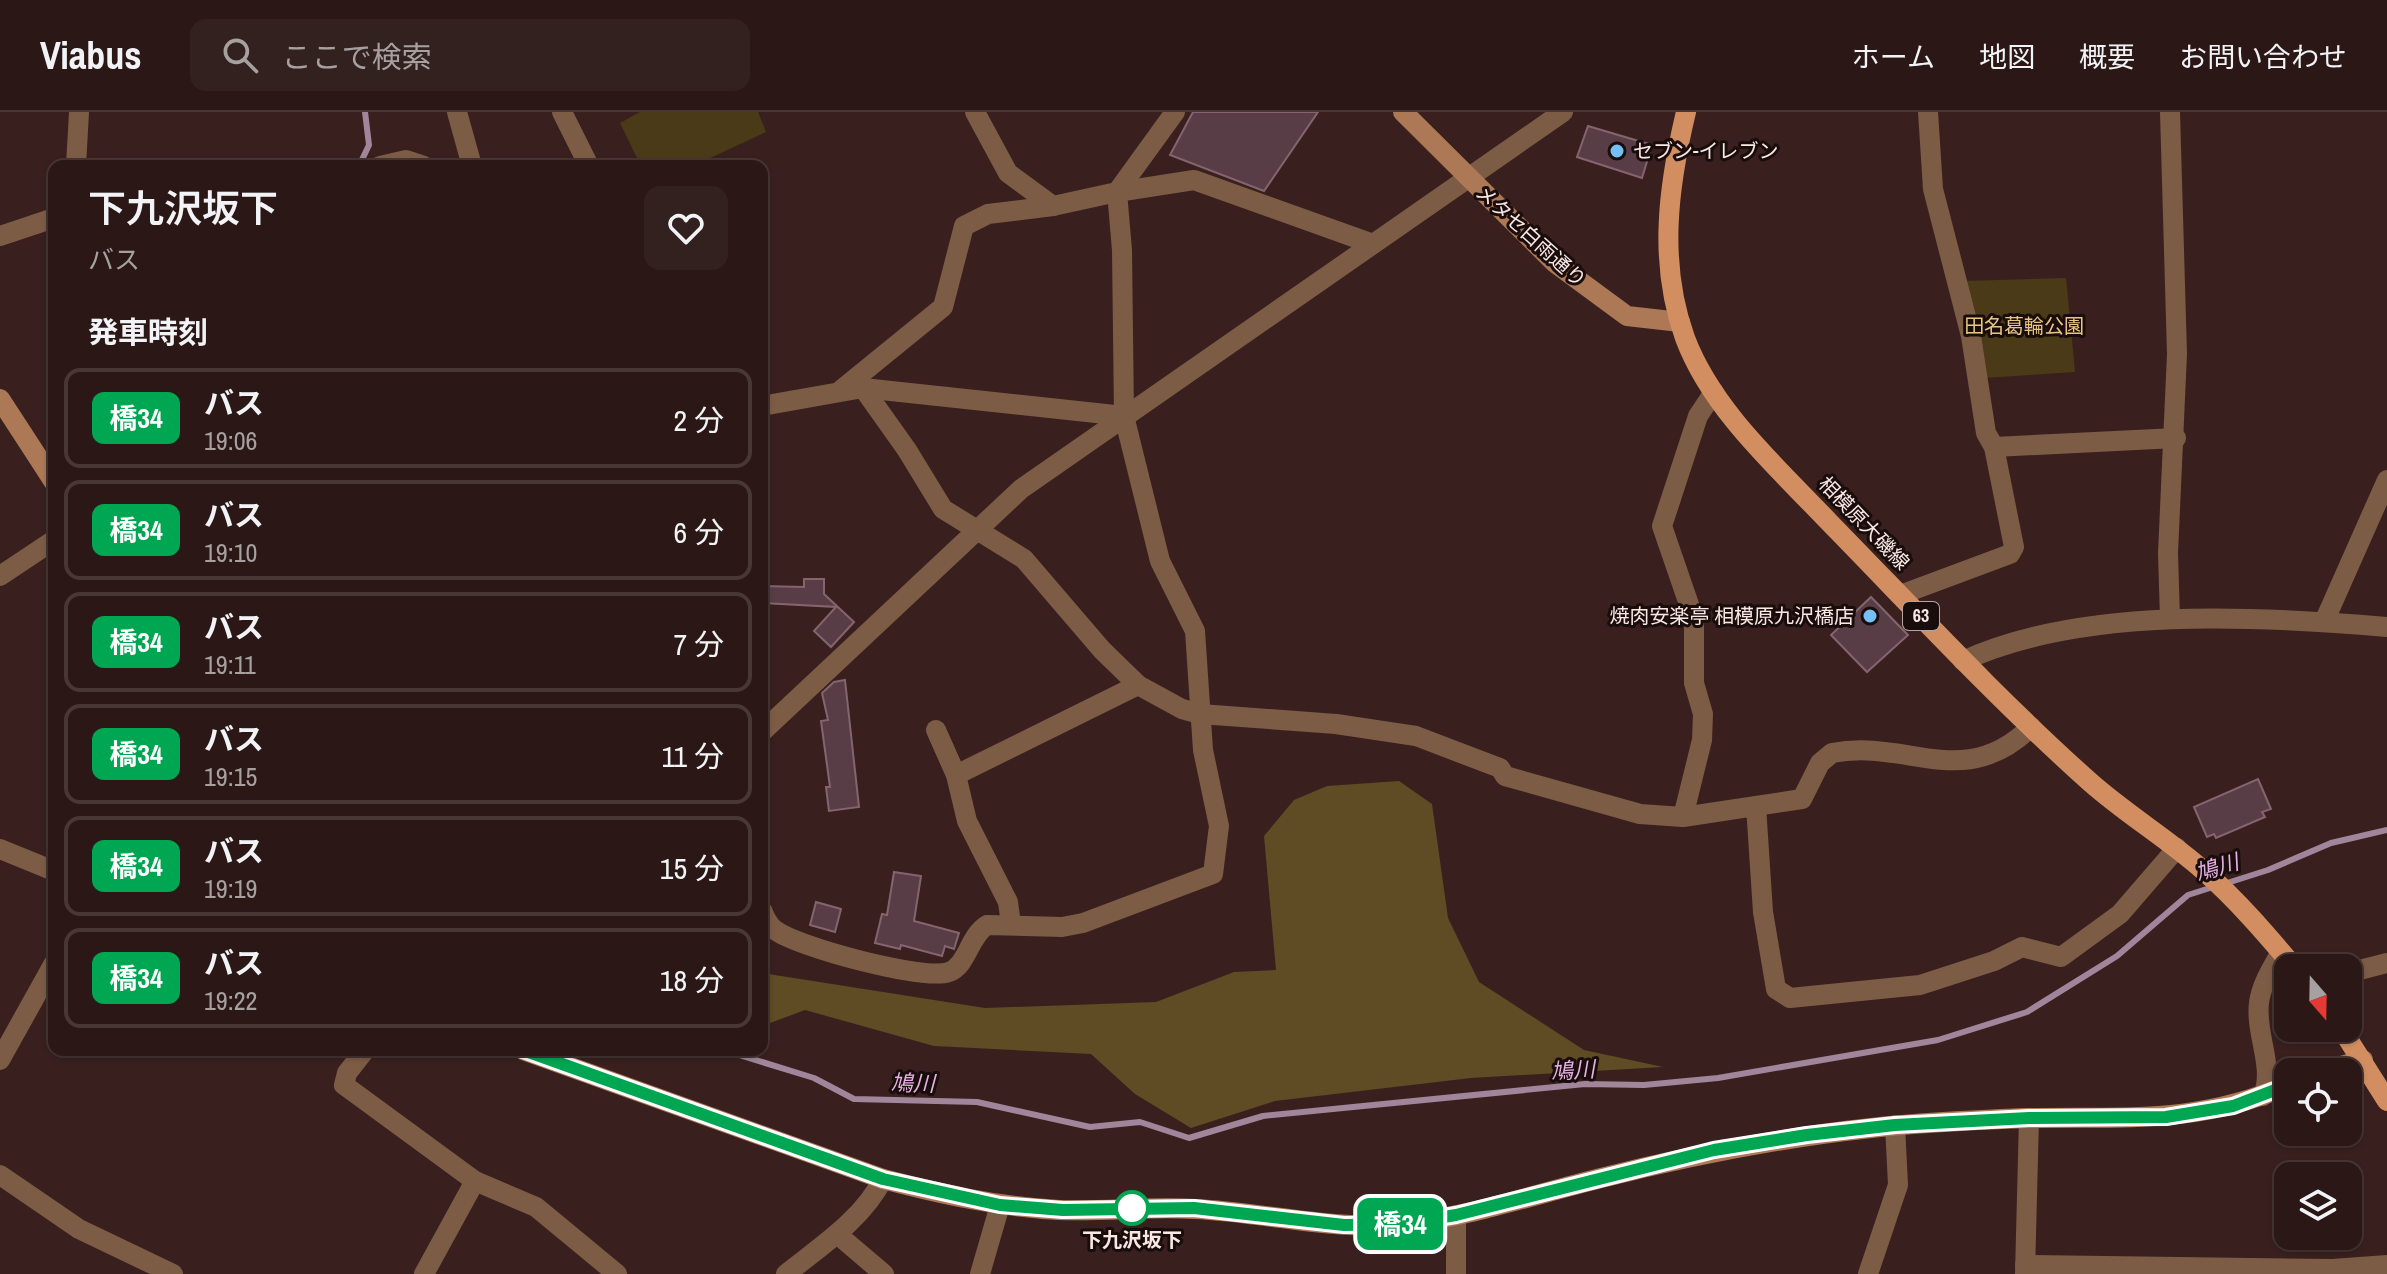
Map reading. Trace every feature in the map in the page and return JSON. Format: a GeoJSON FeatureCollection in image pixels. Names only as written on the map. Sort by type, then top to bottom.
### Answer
{"type":"FeatureCollection","features":[{"type":"Feature","properties":{"kind":"main road","name":"メタセ白雨通り"},"geometry":{"type":"LineString","coordinates":[[1403,112],[1555,263],[1627,316],[1680,322]]}},
{"type":"Feature","properties":{"kind":"main road","name":"相模原大磯線"},"geometry":{"type":"LineString","coordinates":[[1686,112],[1668,221],[1669,280],[1694,359],[1714,392],[1794,485],[1963,661],[2094,785],[2205,872],[2283,954]]}},
{"type":"Feature","properties":{"kind":"main road"},"geometry":{"type":"LineString","coordinates":[[0,399],[48,473]]}},
{"type":"Feature","properties":{"kind":"main road"},"geometry":{"type":"LineString","coordinates":[[2351,1042],[2384,1090]]}},
{"type":"Feature","properties":{"kind":"main road"},"geometry":{"type":"LineString","coordinates":[[540,1056],[883,1179],[1000,1205],[1063,1210],[1194,1208],[1344,1225],[1400,1224],[1456,1215],[1714,1150],[1895,1125],[2029,1118],[2166,1117],[2201,1113],[2274,1091]]}},
{"type":"Feature","properties":{"kind":"street"},"geometry":{"type":"LineString","coordinates":[[76,160],[79,112]]}},
{"type":"Feature","properties":{"kind":"street"},"geometry":{"type":"LineString","coordinates":[[457,112],[470,160]]}},
{"type":"Feature","properties":{"kind":"street"},"geometry":{"type":"LineString","coordinates":[[562,112],[586,160]]}},
{"type":"Feature","properties":{"kind":"street"},"geometry":{"type":"LineString","coordinates":[[975,112],[1008,173],[1053,206]]}},
{"type":"Feature","properties":{"kind":"street"},"geometry":{"type":"LineString","coordinates":[[768,921],[771,927],[801,943],[860,961],[941,974],[958,966],[981,929],[987,925],[1062,927],[1083,923],[1213,874],[1219,826],[1203,750],[1195,631],[1160,561],[1124,416],[1122,250],[1117,192],[1175,112]]}},
{"type":"Feature","properties":{"kind":"street"},"geometry":{"type":"LineString","coordinates":[[768,726],[1021,489],[1563,112]]}},
{"type":"Feature","properties":{"kind":"street"},"geometry":{"type":"LineString","coordinates":[[1900,595],[2013,551],[1994,447],[1986,433],[1971,336],[1933,189],[1928,112]]}},
{"type":"Feature","properties":{"kind":"street"},"geometry":{"type":"LineString","coordinates":[[2170,112],[2177,354],[2176,438],[2168,553],[2170,619]]}},
{"type":"Feature","properties":{"kind":"street"},"geometry":{"type":"LineString","coordinates":[[838,393],[943,307],[964,226],[988,214],[1053,206],[1194,180],[1373,244]]}},
{"type":"Feature","properties":{"kind":"street"},"geometry":{"type":"LineString","coordinates":[[0,236],[48,220]]}},
{"type":"Feature","properties":{"kind":"street"},"geometry":{"type":"LineString","coordinates":[[768,405],[863,388],[1124,416]]}},
{"type":"Feature","properties":{"kind":"street"},"geometry":{"type":"LineString","coordinates":[[863,388],[907,450],[935,500],[1024,559],[1102,650],[1138,685],[1182,709],[1200,714],[1336,724],[1416,736],[1500,768],[1505,776],[1640,814],[1683,817],[1805,797],[1820,763],[1832,753],[1973,760],[2002,751],[2031,727]]}},
{"type":"Feature","properties":{"kind":"street"},"geometry":{"type":"LineString","coordinates":[[1683,817],[1702,740],[1703,714],[1694,683],[1694,619],[1662,526],[1698,416],[1714,392]]}},
{"type":"Feature","properties":{"kind":"street"},"geometry":{"type":"LineString","coordinates":[[1994,447],[2176,438]]}},
{"type":"Feature","properties":{"kind":"street"},"geometry":{"type":"LineString","coordinates":[[2324,622],[2387,480]]}},
{"type":"Feature","properties":{"kind":"street"},"geometry":{"type":"LineString","coordinates":[[0,576],[48,544]]}},
{"type":"Feature","properties":{"kind":"street"},"geometry":{"type":"LineString","coordinates":[[1963,661],[2000,646],[2029,639],[2170,619],[2324,622],[2387,627]]}},
{"type":"Feature","properties":{"kind":"street"},"geometry":{"type":"LineString","coordinates":[[956,775],[1138,685]]}},
{"type":"Feature","properties":{"kind":"street"},"geometry":{"type":"LineString","coordinates":[[936,730],[956,775],[967,821],[1008,902],[1011,924]]}},
{"type":"Feature","properties":{"kind":"street"},"geometry":{"type":"LineString","coordinates":[[1756,806],[1763,912],[1776,989],[1790,998],[1920,985],[1994,961],[2022,947],[2061,957],[2120,914],[2177,848]]}},
{"type":"Feature","properties":{"kind":"street"},"geometry":{"type":"LineString","coordinates":[[0,849],[48,869]]}},
{"type":"Feature","properties":{"kind":"street"},"geometry":{"type":"LineString","coordinates":[[2362,969],[2387,963]]}},
{"type":"Feature","properties":{"kind":"street"},"geometry":{"type":"LineString","coordinates":[[2263,1096],[2268,1075],[2259,1030],[2259,1003],[2264,983],[2274,973]]}},
{"type":"Feature","properties":{"kind":"street"},"geometry":{"type":"LineString","coordinates":[[0,1060],[48,974]]}},
{"type":"Feature","properties":{"kind":"street"},"geometry":{"type":"LineString","coordinates":[[360,1056],[347,1073],[344,1085],[475,1181],[536,1207],[617,1274]]}},
{"type":"Feature","properties":{"kind":"street"},"geometry":{"type":"LineString","coordinates":[[2029,1118],[2025,1269],[2333,1272],[2387,1265]]}},
{"type":"Feature","properties":{"kind":"street"},"geometry":{"type":"LineString","coordinates":[[1868,1274],[1898,1185],[1895,1125]]}},
{"type":"Feature","properties":{"kind":"street"},"geometry":{"type":"LineString","coordinates":[[0,1175],[79,1229],[173,1274]]}},
{"type":"Feature","properties":{"kind":"street"},"geometry":{"type":"LineString","coordinates":[[786,1274],[837,1234],[869,1202],[883,1179]]}},
{"type":"Feature","properties":{"kind":"street"},"geometry":{"type":"LineString","coordinates":[[424,1274],[475,1181]]}},
{"type":"Feature","properties":{"kind":"street"},"geometry":{"type":"LineString","coordinates":[[980,1274],[1000,1205]]}},
{"type":"Feature","properties":{"kind":"street"},"geometry":{"type":"LineString","coordinates":[[1456,1215],[1456,1274]]}},
{"type":"Feature","properties":{"kind":"street"},"geometry":{"type":"LineString","coordinates":[[837,1234],[873,1271]]}},
{"type":"Feature","properties":{"kind":"green space"},"geometry":{"type":"Polygon","coordinates":[[[640,112],[758,112],[766,132],[706,160],[638,160],[620,123],[640,112]]]}},
{"type":"Feature","properties":{"kind":"green space","name":"田名葛輪公園"},"geometry":{"type":"Polygon","coordinates":[[[2066,278],[2075,372],[1984,378],[1963,281],[2066,278]]]}},
{"type":"Feature","properties":{"kind":"shaded area"},"geometry":{"type":"Polygon","coordinates":[[[1399,781],[1432,804],[1448,918],[1479,982],[1584,1050],[1663,1067],[1471,1078],[1275,1101],[1191,1128],[1135,1094],[1091,1054],[934,1046],[805,1010],[768,1024],[768,974],[985,1008],[1156,1002],[1234,972],[1276,970],[1264,836],[1294,800],[1327,786],[1399,781]]]}},
{"type":"Feature","properties":{"kind":"building"},"geometry":{"type":"Polygon","coordinates":[[[1193,112],[1318,112],[1264,191],[1170,155],[1193,112]]]}},
{"type":"Feature","properties":{"kind":"building"},"geometry":{"type":"Polygon","coordinates":[[[1588,126],[1652,145],[1642,178],[1577,157],[1588,126]]]}},
{"type":"Feature","properties":{"kind":"building"},"geometry":{"type":"Polygon","coordinates":[[[804,579],[824,579],[824,594],[854,622],[831,647],[814,631],[836,607],[768,603],[768,586],[804,587],[804,579]]]}},
{"type":"Feature","properties":{"kind":"building","name":"焼肉安楽亭 相模原九沢橋店"},"geometry":{"type":"Polygon","coordinates":[[[1871,597],[1908,635],[1867,672],[1831,635],[1871,597]]]}},
{"type":"Feature","properties":{"kind":"building"},"geometry":{"type":"Polygon","coordinates":[[[845,680],[859,807],[829,811],[826,787],[830,787],[821,721],[828,720],[822,693],[834,682],[845,680]]]}},
{"type":"Feature","properties":{"kind":"building"},"geometry":{"type":"Polygon","coordinates":[[[2258,779],[2271,809],[2262,812],[2265,817],[2216,838],[2214,834],[2207,837],[2194,807],[2258,779]]]}},
{"type":"Feature","properties":{"kind":"building"},"geometry":{"type":"Polygon","coordinates":[[[894,872],[921,876],[914,921],[959,933],[954,949],[945,946],[942,956],[901,945],[900,949],[875,943],[882,914],[887,915],[894,872]]]}},
{"type":"Feature","properties":{"kind":"building"},"geometry":{"type":"Polygon","coordinates":[[[816,902],[841,909],[835,932],[810,925],[816,902]]]}},
{"type":"Feature","properties":{"kind":"waterway","name":"鳩川"},"geometry":{"type":"LineString","coordinates":[[362,160],[369,145],[365,112]]}},
{"type":"Feature","properties":{"kind":"waterway","name":"鳩川"},"geometry":{"type":"LineString","coordinates":[[2224,884],[2268,870],[2331,843],[2387,830]]}},
{"type":"Feature","properties":{"kind":"waterway","name":"鳩川"},"geometry":{"type":"LineString","coordinates":[[742,1056],[814,1078],[854,1099],[977,1102],[1090,1127],[1140,1122],[1189,1138],[1263,1116],[1585,1084],[1644,1085],[1718,1078],[1938,1040],[2027,1012],[2117,956],[2188,895],[2213,887]]}},
{"type":"Feature","properties":{"kind":"bus line","name":"橋34"},"geometry":{"type":"LineString","coordinates":[[540,1056],[883,1179],[930,1191],[1031,1208],[1194,1208],[1344,1225],[1400,1224],[1456,1215],[1714,1150],[1807,1135],[1895,1125],[2029,1118],[2166,1117],[2233,1106],[2274,1091]]}},
{"type":"Feature","properties":{"kind":"place","name":"セブン-イレブン"},"geometry":{"type":"Point","coordinates":[1617,151]}},
{"type":"Feature","properties":{"kind":"place","name":"焼肉安楽亭 相模原九沢橋店"},"geometry":{"type":"Point","coordinates":[1870,616]}},
{"type":"Feature","properties":{"kind":"place","name":"下九沢坂下"},"geometry":{"type":"Point","coordinates":[1132,1208]}}]}
